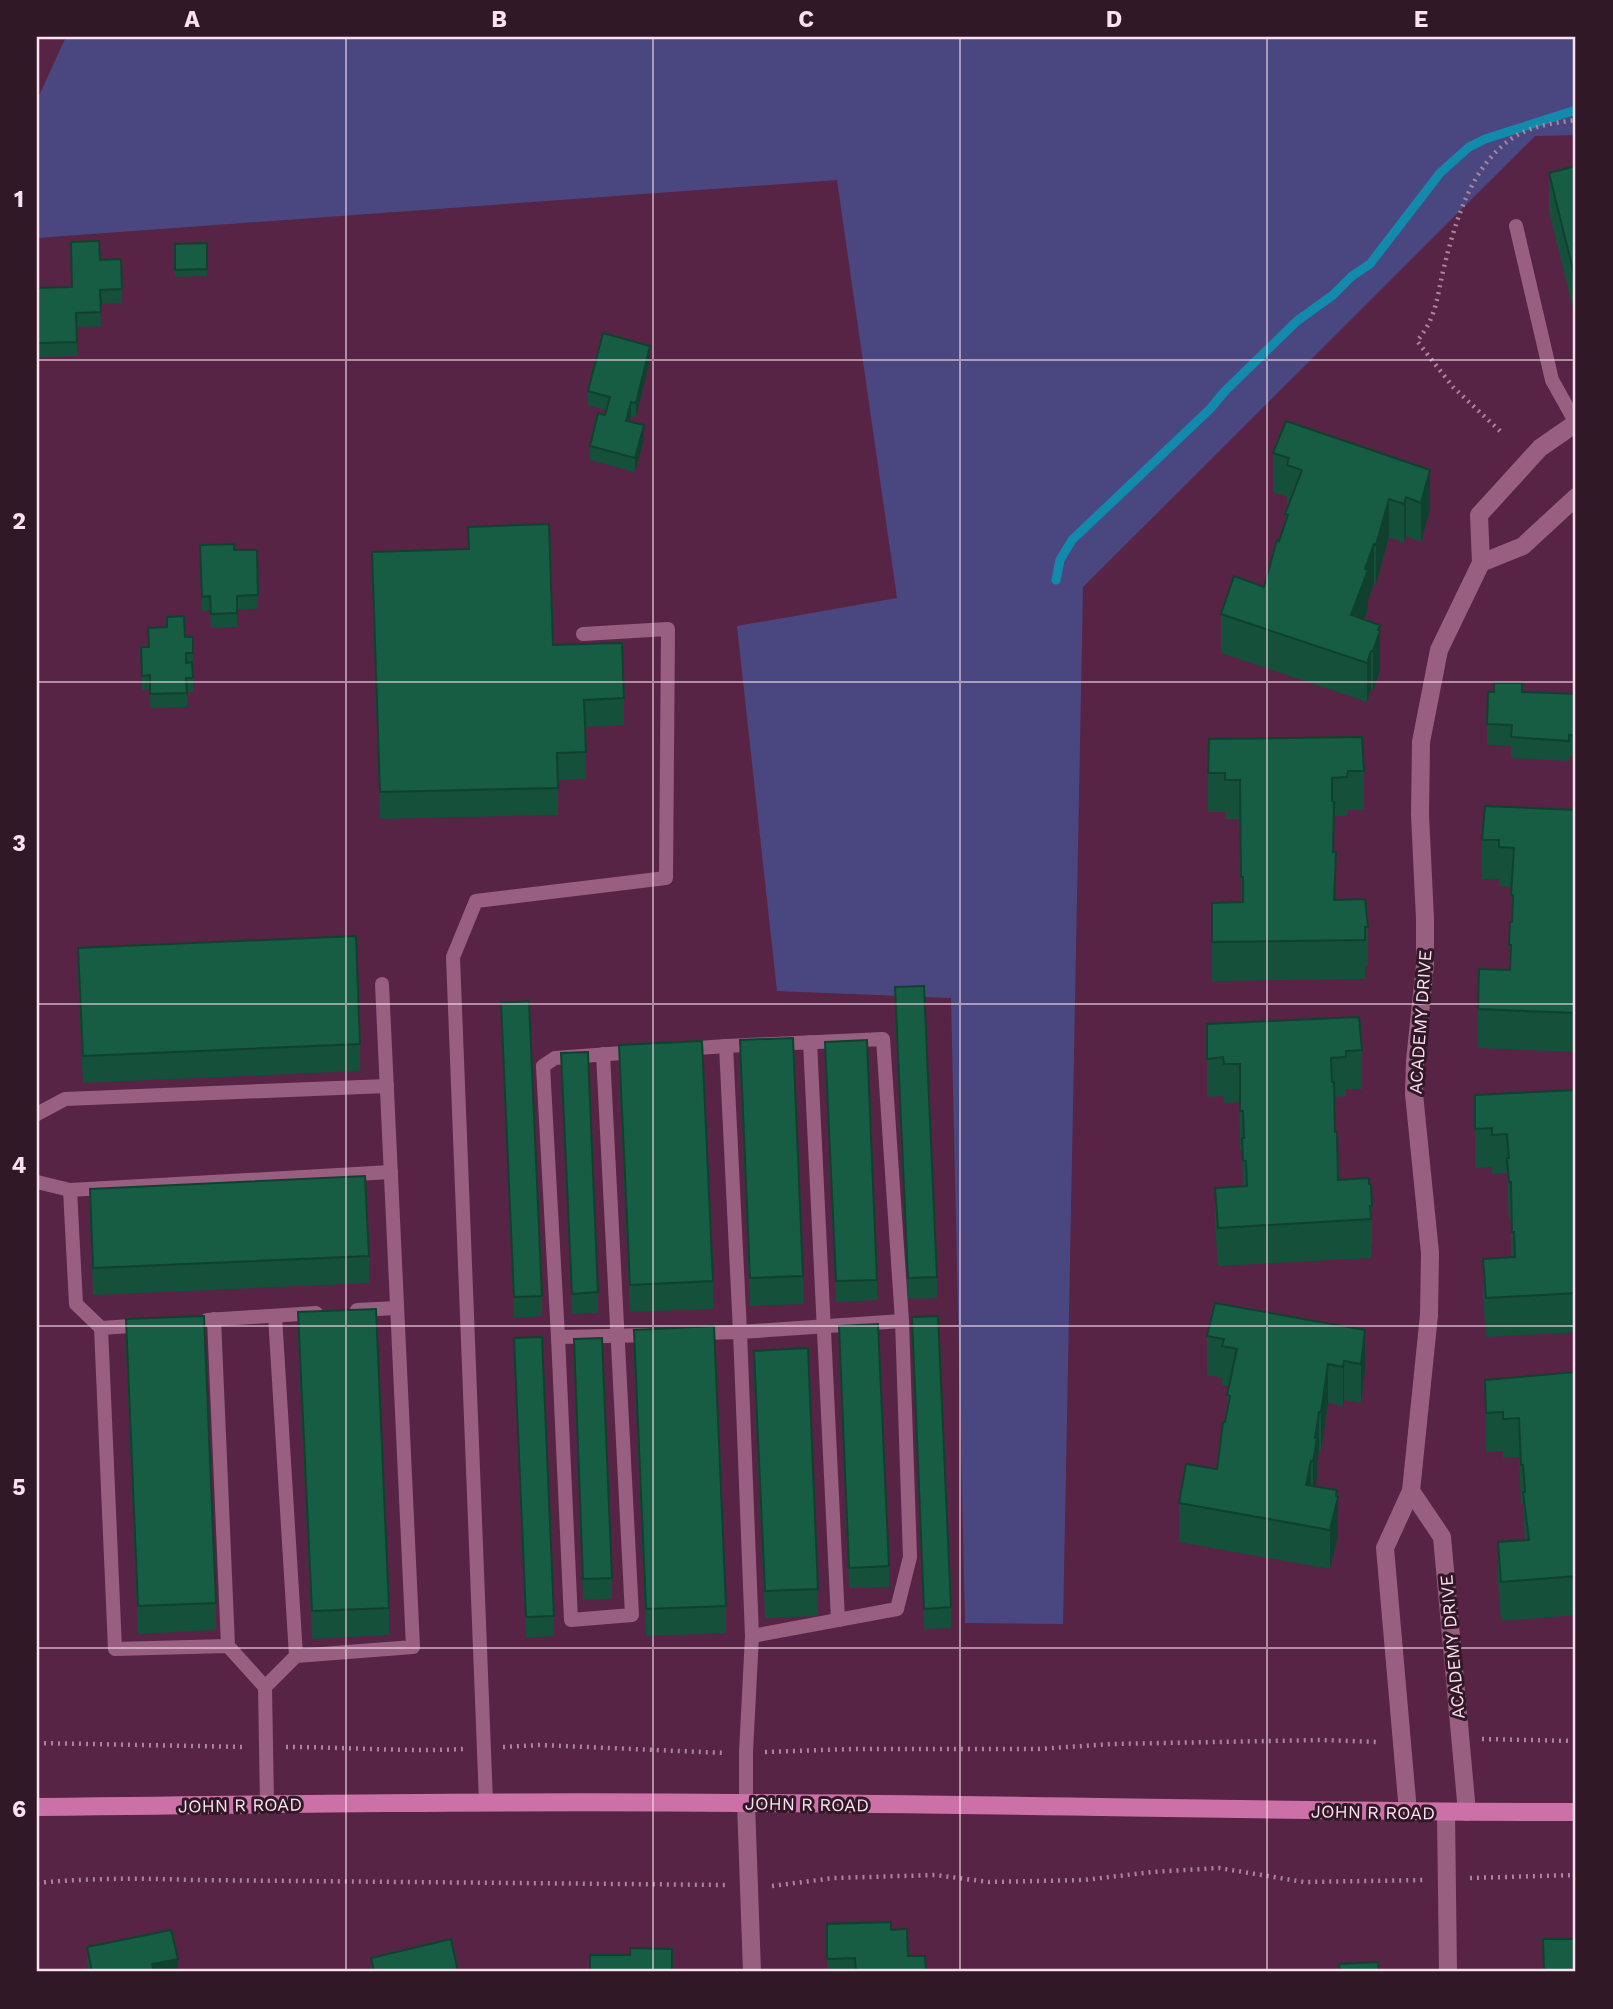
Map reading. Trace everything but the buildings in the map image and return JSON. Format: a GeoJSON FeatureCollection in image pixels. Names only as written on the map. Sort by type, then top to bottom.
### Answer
{"type":"FeatureCollection","features":[{"type":"Feature","properties":{"kind":"main road","name":"JOHN R ROAD"},"geometry":{"type":"LineString","coordinates":[[37,1807],[486,1802],[1446,1813],[1576,1812]]}},
{"type":"Feature","properties":{"kind":"street","name":"ACADEMY DRIVE"},"geometry":{"type":"LineString","coordinates":[[1408,1812],[1385,1548],[1411,1491],[1429,1315],[1430,1253],[1414,1094],[1425,965],[1421,742],[1438,650],[1481,563],[1479,515],[1539,448],[1576,423]]}},
{"type":"Feature","properties":{"kind":"street"},"geometry":{"type":"LineString","coordinates":[[1481,563],[1523,546],[1576,497]]}},
{"type":"Feature","properties":{"kind":"street","name":"ACADEMY DRIVE"},"geometry":{"type":"LineString","coordinates":[[1411,1491],[1442,1537],[1467,1812]]}},
{"type":"Feature","properties":{"kind":"street"},"geometry":{"type":"LineString","coordinates":[[746,1803],[752,1972]]}},
{"type":"Feature","properties":{"kind":"street"},"geometry":{"type":"LineString","coordinates":[[1446,1813],[1448,1972]]}},
{"type":"Feature","properties":{"kind":"lane"},"geometry":{"type":"LineString","coordinates":[[1516,226],[1552,380],[1576,423]]}},
{"type":"Feature","properties":{"kind":"lane"},"geometry":{"type":"LineString","coordinates":[[486,1802],[453,957],[476,901],[666,878],[668,629],[583,634]]}},
{"type":"Feature","properties":{"kind":"lane"},"geometry":{"type":"LineString","coordinates":[[265,1687],[296,1656],[413,1647],[382,984]]}},
{"type":"Feature","properties":{"kind":"lane"},"geometry":{"type":"LineString","coordinates":[[671,1049],[883,1039],[902,1321],[910,1557],[897,1609],[752,1636]]}},
{"type":"Feature","properties":{"kind":"lane"},"geometry":{"type":"LineString","coordinates":[[810,1042],[838,1620]]}},
{"type":"Feature","properties":{"kind":"lane"},"geometry":{"type":"LineString","coordinates":[[726,1046],[752,1636],[746,1803]]}},
{"type":"Feature","properties":{"kind":"lane"},"geometry":{"type":"LineString","coordinates":[[603,1054],[632,1615],[571,1620],[543,1066],[555,1058],[603,1054],[644,1051]]}},
{"type":"Feature","properties":{"kind":"lane"},"geometry":{"type":"LineString","coordinates":[[37,1114],[65,1099],[387,1086]]}},
{"type":"Feature","properties":{"kind":"lane"},"geometry":{"type":"LineString","coordinates":[[37,1182],[70,1190],[391,1172]]}},
{"type":"Feature","properties":{"kind":"lane"},"geometry":{"type":"LineString","coordinates":[[70,1190],[76,1304],[101,1328],[115,1650],[228,1646]]}},
{"type":"Feature","properties":{"kind":"lane"},"geometry":{"type":"LineString","coordinates":[[189,1321],[397,1307]]}},
{"type":"Feature","properties":{"kind":"lane"},"geometry":{"type":"LineString","coordinates":[[275,1316],[296,1656]]}},
{"type":"Feature","properties":{"kind":"lane"},"geometry":{"type":"LineString","coordinates":[[214,1319],[228,1646],[265,1687],[267,1804]]}},
{"type":"Feature","properties":{"kind":"lane"},"geometry":{"type":"LineString","coordinates":[[558,1337],[740,1332],[902,1321]]}},
{"type":"Feature","properties":{"kind":"lane"},"geometry":{"type":"LineString","coordinates":[[101,1328],[164,1323]]}},
{"type":"Feature","properties":{"kind":"path"},"geometry":{"type":"LineString","coordinates":[[1500,431],[1452,387],[1416,341],[1426,330],[1434,314],[1458,217],[1473,183],[1487,163],[1515,137],[1545,124],[1576,120]]}},
{"type":"Feature","properties":{"kind":"path"},"geometry":{"type":"LineString","coordinates":[[1460,1739],[1576,1741]]}},
{"type":"Feature","properties":{"kind":"path"},"geometry":{"type":"LineString","coordinates":[[37,1743],[420,1751],[540,1745],[717,1753],[853,1749],[1038,1749],[1137,1743],[1401,1741]]}},
{"type":"Feature","properties":{"kind":"path"},"geometry":{"type":"LineString","coordinates":[[37,1883],[85,1878],[139,1878],[779,1886],[834,1878],[935,1875],[989,1882],[1084,1880],[1219,1868],[1304,1882],[1576,1875]]}},
{"type":"Feature","properties":{"kind":"shaded area"},"geometry":{"type":"Polygon","coordinates":[[[66,37],[1576,37],[1576,135],[1535,136],[1083,587],[1063,1624],[965,1623],[951,998],[777,991],[737,626],[897,598],[837,180],[37,238],[37,100],[66,37]]]}},
{"type":"Feature","properties":{"kind":"waterway"},"geometry":{"type":"LineString","coordinates":[[1056,580],[1060,560],[1072,540],[1210,409],[1297,321],[1370,264],[1440,173],[1469,147],[1485,139],[1576,110]]}}]}
